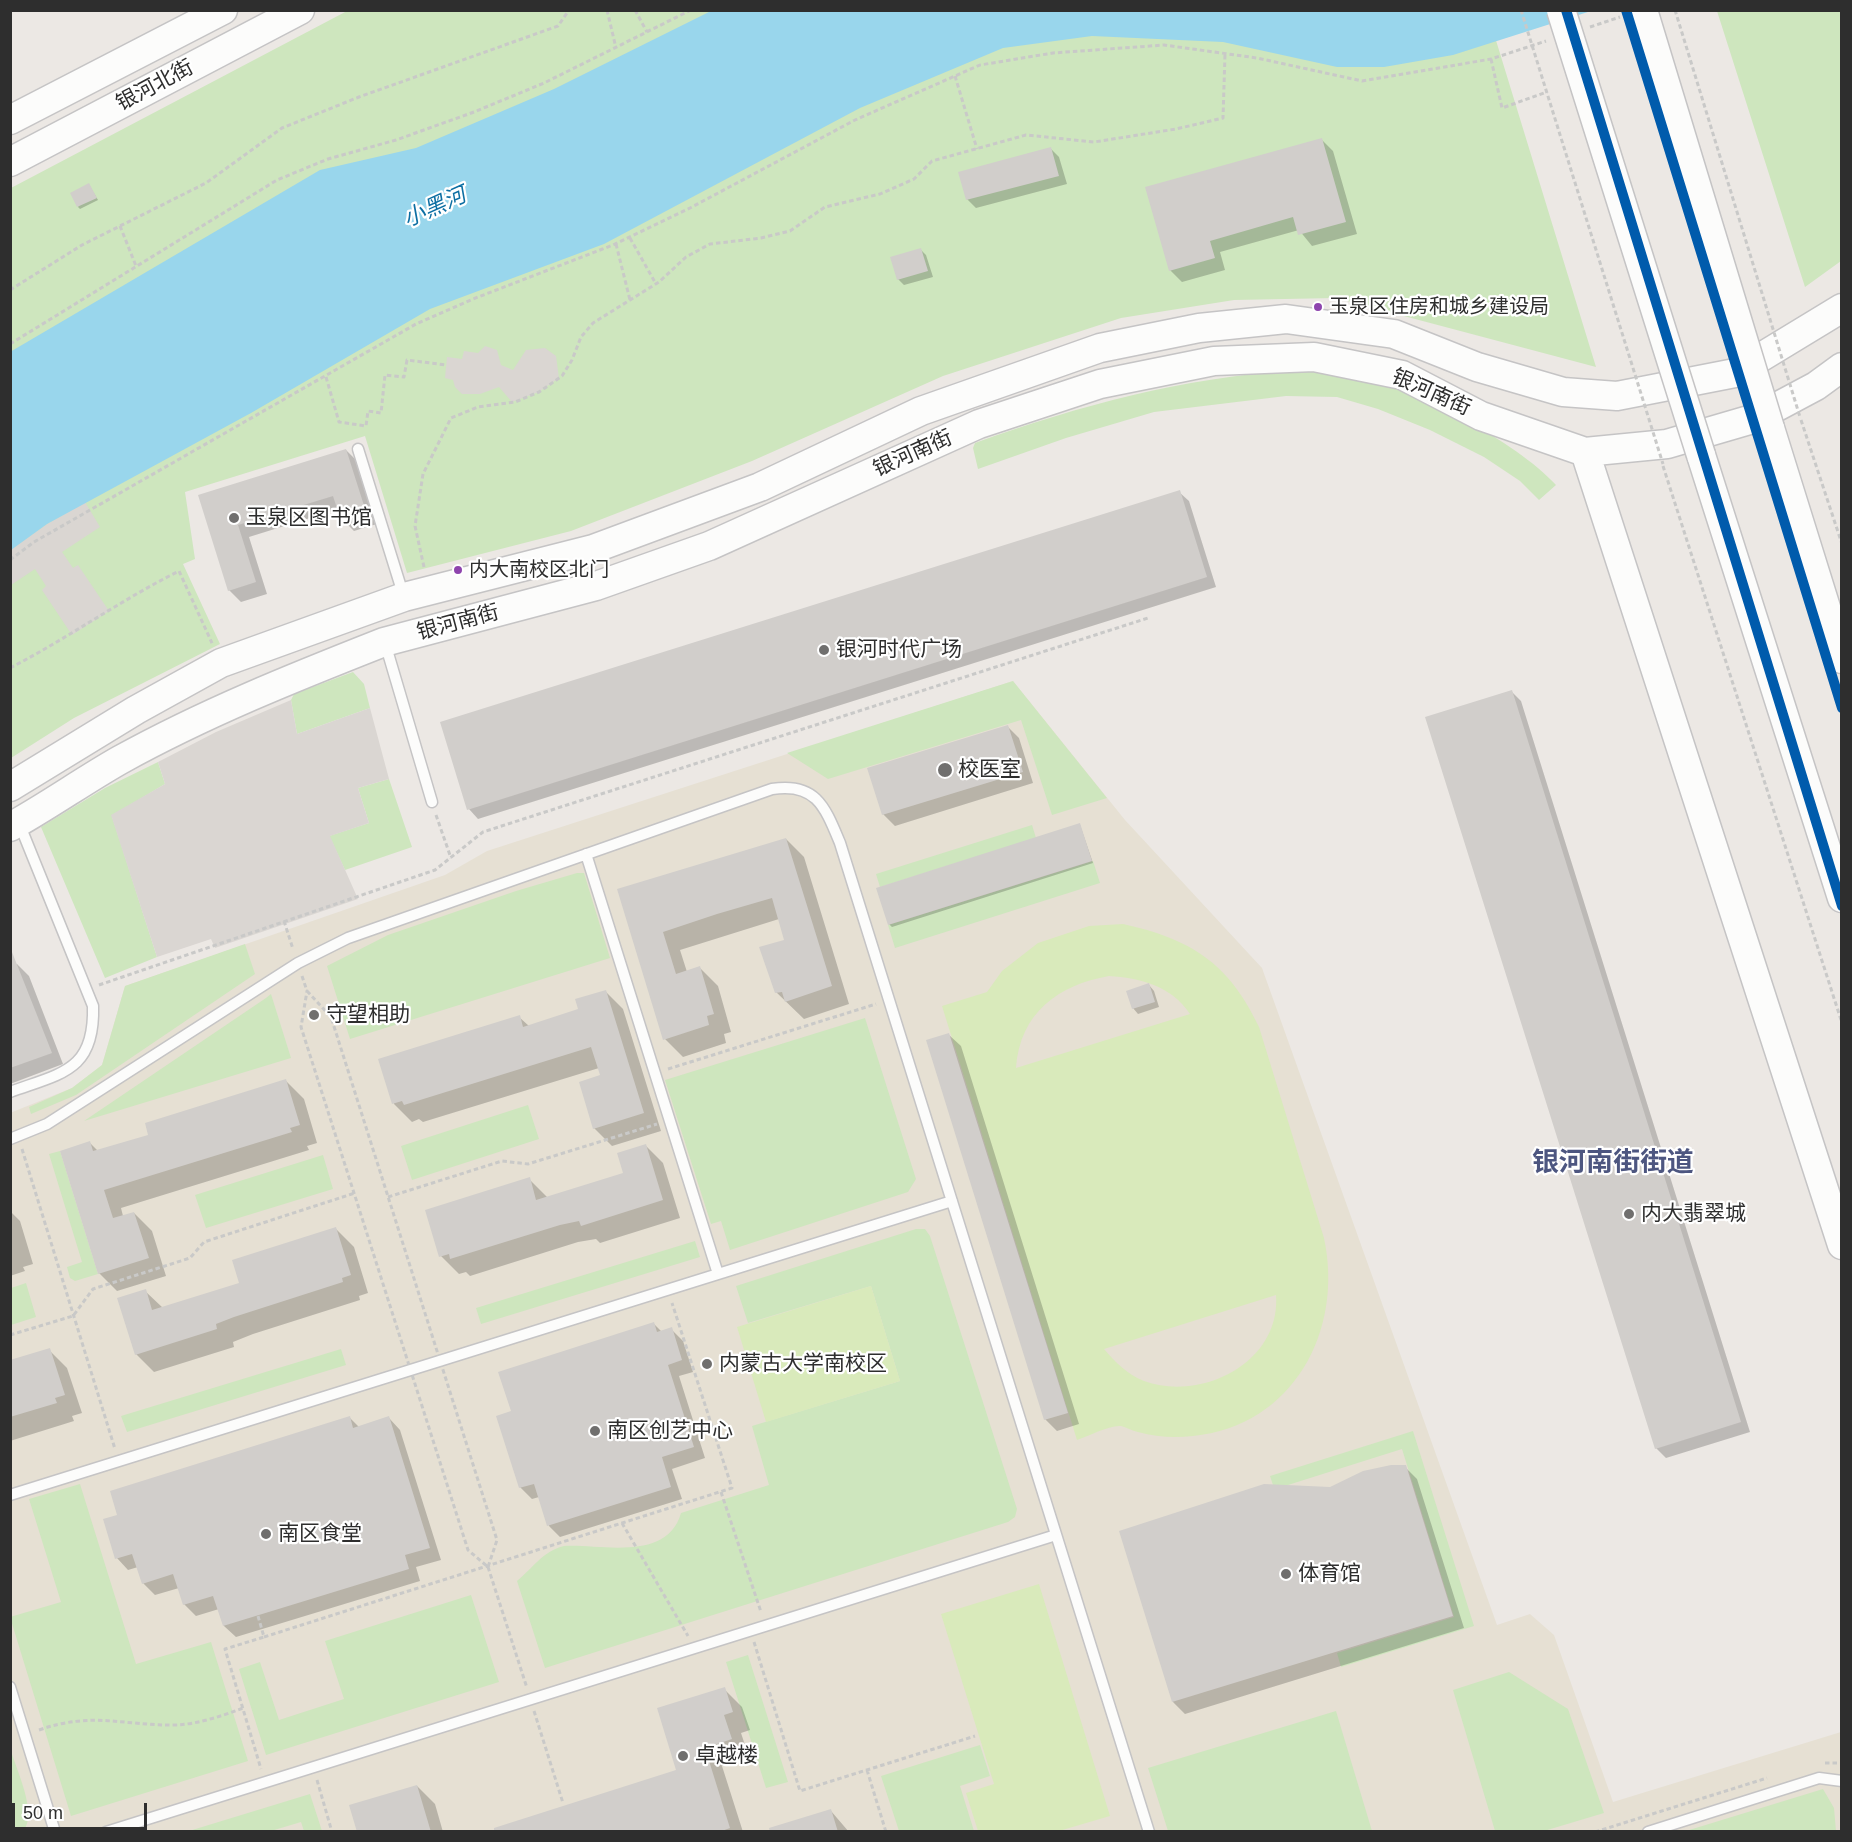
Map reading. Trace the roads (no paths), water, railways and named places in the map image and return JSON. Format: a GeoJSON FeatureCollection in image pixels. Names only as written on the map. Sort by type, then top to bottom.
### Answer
{"type":"FeatureCollection","features":[{"type":"Feature","properties":{"kind":"main road","name":"银河北街"},"geometry":{"type":"LineString","coordinates":[[10,120],[223,10]]}},
{"type":"Feature","properties":{"kind":"main road","name":"银河北街"},"geometry":{"type":"LineString","coordinates":[[10,162],[300,10]]}},
{"type":"Feature","properties":{"kind":"main road"},"geometry":{"type":"LineString","coordinates":[[1561,10],[1842,898]]}},
{"type":"Feature","properties":{"kind":"main road"},"geometry":{"type":"LineString","coordinates":[[1643,10],[1842,658]]}},
{"type":"Feature","properties":{"kind":"main road","name":"银河南街"},"geometry":{"type":"LineString","coordinates":[[10,787],[136,710],[221,663],[404,597],[593,549],[760,487],[921,411],[1100,348],[1199,328],[1287,320],[1394,334],[1477,367],[1563,392],[1617,396],[1735,373],[1842,308]]}},
{"type":"Feature","properties":{"kind":"main road","name":"银河南街"},"geometry":{"type":"LineString","coordinates":[[15,825],[120,760],[211,714],[384,642],[596,586],[709,546],[990,420],[1100,384],[1214,361],[1314,357],[1402,375],[1481,416],[1585,452],[1667,444],[1756,418],[1816,386],[1842,367]]}},
{"type":"Feature","properties":{"kind":"main road"},"geometry":{"type":"LineString","coordinates":[[1585,452],[1842,1245]]}},
{"type":"Feature","properties":{"kind":"lane"},"geometry":{"type":"LineString","coordinates":[[358,448],[404,597]]}},
{"type":"Feature","properties":{"kind":"lane"},"geometry":{"type":"LineString","coordinates":[[384,642],[432,802]]}},
{"type":"Feature","properties":{"kind":"lane"},"geometry":{"type":"LineString","coordinates":[[14,1137],[47,1124],[298,963],[348,938],[772,789],[792,786],[809,793],[826,809],[840,843],[1149,1832]]}},
{"type":"Feature","properties":{"kind":"lane"},"geometry":{"type":"LineString","coordinates":[[10,1092],[66,1072],[86,1054],[94,1032],[93,1006],[15,825]]}},
{"type":"Feature","properties":{"kind":"lane"},"geometry":{"type":"LineString","coordinates":[[586,854],[718,1274]]}},
{"type":"Feature","properties":{"kind":"lane"},"geometry":{"type":"LineString","coordinates":[[10,1495],[952,1202]]}},
{"type":"Feature","properties":{"kind":"lane"},"geometry":{"type":"LineString","coordinates":[[106,1832],[1056,1535]]}},
{"type":"Feature","properties":{"kind":"lane"},"geometry":{"type":"LineString","coordinates":[[10,1687],[55,1832]]}},
{"type":"Feature","properties":{"kind":"lane"},"geometry":{"type":"LineString","coordinates":[[1648,1832],[1819,1778],[1842,1781]]}},
{"type":"Feature","properties":{"kind":"water","name":"小黑河"},"geometry":{"type":"Polygon","coordinates":[[[711,11],[1591,11],[1453,55],[1384,67],[1337,67],[1223,42],[1092,36],[1003,48],[860,108],[604,244],[430,309],[251,413],[47,524],[11,550],[10,352],[320,170],[416,148],[554,89],[711,11]]]}},
{"type":"Feature","properties":{"kind":"place","name":"玉泉区住房和城乡建设局"},"geometry":{"type":"Point","coordinates":[1318,307]}},
{"type":"Feature","properties":{"kind":"place","name":"玉泉区图书馆"},"geometry":{"type":"Point","coordinates":[234,518]}},
{"type":"Feature","properties":{"kind":"place","name":"内大南校区北门"},"geometry":{"type":"Point","coordinates":[458,570]}},
{"type":"Feature","properties":{"kind":"place","name":"银河时代广场"},"geometry":{"type":"Point","coordinates":[824,650]}},
{"type":"Feature","properties":{"kind":"place","name":"校医室"},"geometry":{"type":"Point","coordinates":[945,770]}},
{"type":"Feature","properties":{"kind":"place","name":"守望相助"},"geometry":{"type":"Point","coordinates":[314,1015]}},
{"type":"Feature","properties":{"kind":"place","name":"内大翡翠城"},"geometry":{"type":"Point","coordinates":[1629,1214]}},
{"type":"Feature","properties":{"kind":"place","name":"内蒙古大学南校区"},"geometry":{"type":"Point","coordinates":[707,1364]}},
{"type":"Feature","properties":{"kind":"place","name":"南区创艺中心"},"geometry":{"type":"Point","coordinates":[595,1431]}},
{"type":"Feature","properties":{"kind":"place","name":"南区食堂"},"geometry":{"type":"Point","coordinates":[266,1534]}},
{"type":"Feature","properties":{"kind":"place","name":"体育馆"},"geometry":{"type":"Point","coordinates":[1286,1574]}},
{"type":"Feature","properties":{"kind":"place","name":"卓越楼"},"geometry":{"type":"Point","coordinates":[683,1756]}},
{"type":"Feature","properties":{"kind":"district","name":"银河南街街道"},"geometry":{"type":"Point","coordinates":[1613,1164]}}]}
